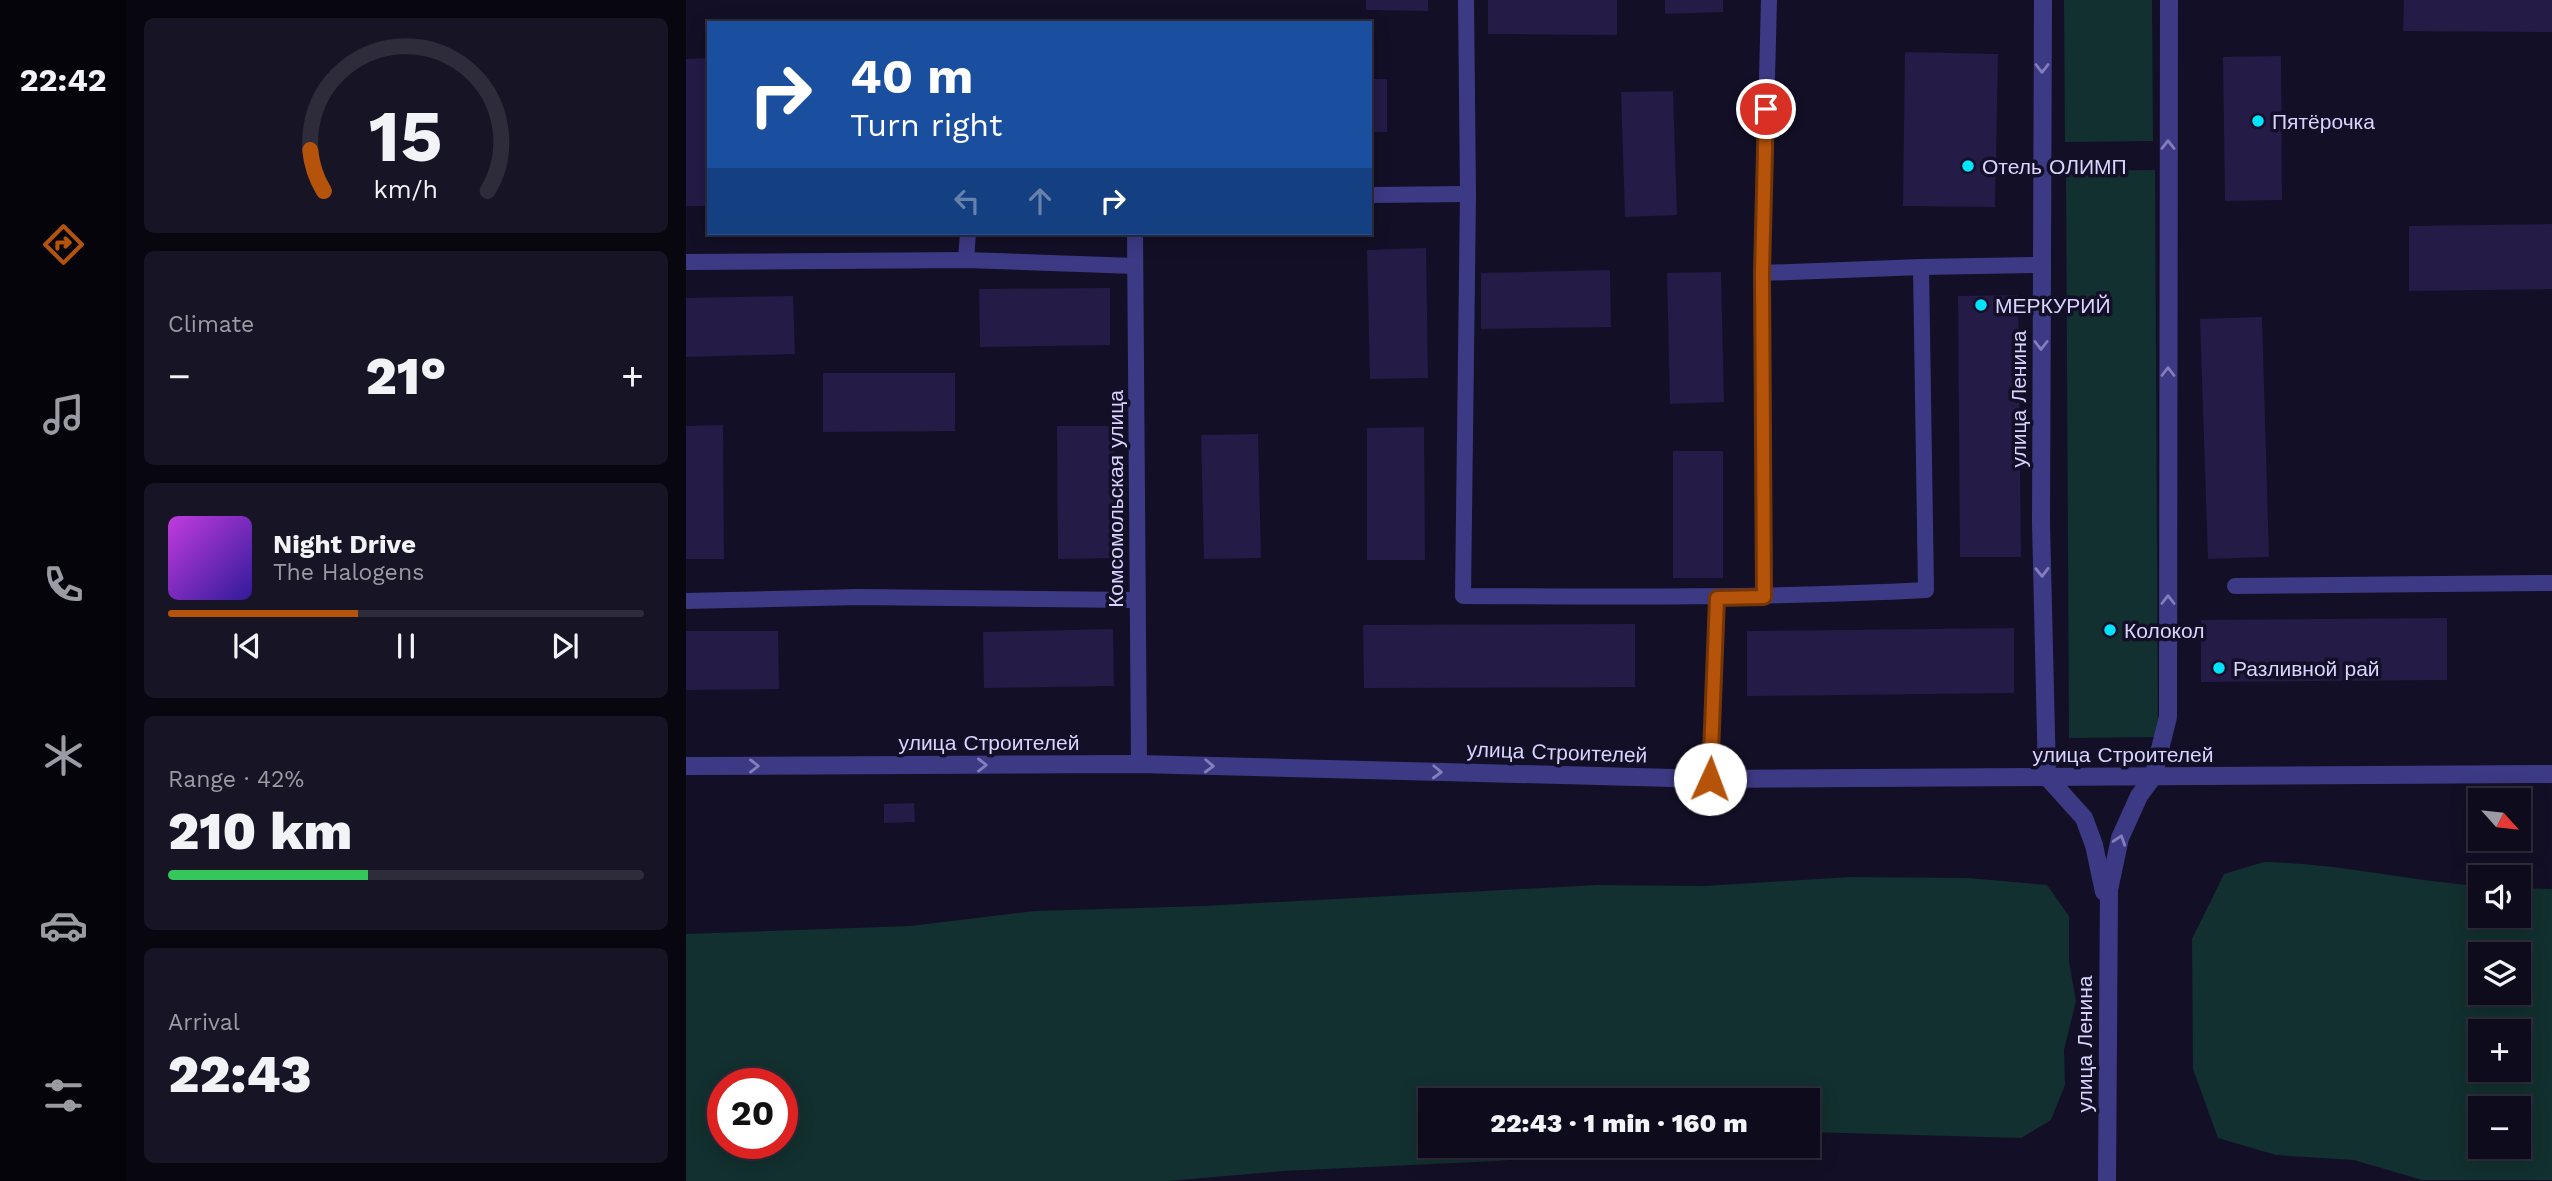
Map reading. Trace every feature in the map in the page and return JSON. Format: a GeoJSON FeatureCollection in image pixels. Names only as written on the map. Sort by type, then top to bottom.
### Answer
{"type":"FeatureCollection","features":[{"type":"Feature","properties":{"kind":"street","name":"улица Ленина"},"geometry":{"type":"LineString","coordinates":[[2043,0],[2041,523],[2047,777]]}},
{"type":"Feature","properties":{"kind":"street"},"geometry":{"type":"LineString","coordinates":[[2107,907],[2120,838],[2139,796],[2153,776],[2168,717],[2169,0]]}},
{"type":"Feature","properties":{"kind":"street","name":"улица Строителей"},"geometry":{"type":"LineString","coordinates":[[686,766],[1139,764],[1710,779],[2552,774]]}},
{"type":"Feature","properties":{"kind":"street"},"geometry":{"type":"LineString","coordinates":[[2047,777],[2084,818],[2094,845],[2107,907]]}},
{"type":"Feature","properties":{"kind":"street","name":"улица Ленина"},"geometry":{"type":"LineString","coordinates":[[2107,907],[2107,1181]]}},
{"type":"Feature","properties":{"kind":"lane"},"geometry":{"type":"LineString","coordinates":[[1466,0],[1468,194],[1463,596],[1717,598],[1926,590],[1921,267]]}},
{"type":"Feature","properties":{"kind":"lane"},"geometry":{"type":"LineString","coordinates":[[1764,597],[1762,273],[1769,0]]}},
{"type":"Feature","properties":{"kind":"lane"},"geometry":{"type":"LineString","coordinates":[[1372,195],[1468,194]]}},
{"type":"Feature","properties":{"kind":"lane"},"geometry":{"type":"LineString","coordinates":[[966,260],[968,235]]}},
{"type":"Feature","properties":{"kind":"lane","name":"Комсомольская улица"},"geometry":{"type":"LineString","coordinates":[[1135,235],[1139,764]]}},
{"type":"Feature","properties":{"kind":"lane"},"geometry":{"type":"LineString","coordinates":[[686,261],[966,260],[1135,266]]}},
{"type":"Feature","properties":{"kind":"lane"},"geometry":{"type":"LineString","coordinates":[[1762,273],[2041,265]]}},
{"type":"Feature","properties":{"kind":"lane"},"geometry":{"type":"LineString","coordinates":[[2235,586],[2552,583]]}},
{"type":"Feature","properties":{"kind":"lane"},"geometry":{"type":"LineString","coordinates":[[686,601],[859,597],[1136,600]]}},
{"type":"Feature","properties":{"kind":"lane"},"geometry":{"type":"LineString","coordinates":[[1710,779],[1717,598]]}},
{"type":"Feature","properties":{"kind":"green space"},"geometry":{"type":"Polygon","coordinates":[[[2064,0],[2152,0],[2153,141],[2065,142],[2064,0]]]}},
{"type":"Feature","properties":{"kind":"green space"},"geometry":{"type":"Polygon","coordinates":[[[2155,170],[2158,737],[2069,738],[2066,171],[2155,170]]]}},
{"type":"Feature","properties":{"kind":"green space"},"geometry":{"type":"Polygon","coordinates":[[[2264,862],[2468,885],[2468,928],[2531,928],[2531,888],[2552,889],[2552,1180],[2422,1180],[2354,1160],[2276,1155],[2218,1138],[2193,1069],[2192,939],[2224,874],[2264,862]]]}},
{"type":"Feature","properties":{"kind":"green space"},"geometry":{"type":"Polygon","coordinates":[[[1850,877],[1968,878],[2047,885],[2069,916],[2069,962],[2076,1001],[2064,1050],[2065,1085],[2051,1120],[2021,1138],[1820,1132],[1820,1088],[1418,1088],[1418,1158],[1529,1158],[1283,1171],[1168,1181],[686,1181],[686,934],[910,926],[1035,911],[1204,906],[1597,885],[1704,886],[1850,877]]]}},
{"type":"Feature","properties":{"kind":"building"},"geometry":{"type":"Polygon","coordinates":[[[1366,0],[1428,0],[1428,11],[1366,10],[1366,0]]]}},
{"type":"Feature","properties":{"kind":"building"},"geometry":{"type":"Polygon","coordinates":[[[1488,0],[1617,0],[1617,35],[1488,34],[1488,0]]]}},
{"type":"Feature","properties":{"kind":"building"},"geometry":{"type":"Polygon","coordinates":[[[1665,0],[1723,0],[1723,12],[1665,14],[1665,0]]]}},
{"type":"Feature","properties":{"kind":"building"},"geometry":{"type":"Polygon","coordinates":[[[2404,0],[2552,0],[2552,32],[2403,31],[2404,0]]]}},
{"type":"Feature","properties":{"kind":"building"},"geometry":{"type":"Polygon","coordinates":[[[1905,52],[1998,54],[1995,207],[1903,206],[1905,52]]]}},
{"type":"Feature","properties":{"kind":"building"},"geometry":{"type":"Polygon","coordinates":[[[2281,56],[2282,200],[2225,201],[2223,57],[2281,56]]]}},
{"type":"Feature","properties":{"kind":"building"},"geometry":{"type":"Polygon","coordinates":[[[707,58],[707,206],[686,206],[686,59],[707,58]]]}},
{"type":"Feature","properties":{"kind":"building"},"geometry":{"type":"Polygon","coordinates":[[[1372,79],[1387,79],[1387,132],[1372,132],[1372,79]]]}},
{"type":"Feature","properties":{"kind":"building"},"geometry":{"type":"Polygon","coordinates":[[[1673,91],[1677,215],[1625,217],[1621,92],[1673,91]]]}},
{"type":"Feature","properties":{"kind":"building"},"geometry":{"type":"Polygon","coordinates":[[[2552,224],[2552,289],[2409,291],[2409,226],[2552,224]]]}},
{"type":"Feature","properties":{"kind":"building"},"geometry":{"type":"Polygon","coordinates":[[[1426,248],[1428,378],[1370,379],[1367,250],[1426,248]]]}},
{"type":"Feature","properties":{"kind":"building"},"geometry":{"type":"Polygon","coordinates":[[[1610,270],[1611,327],[1481,329],[1481,273],[1610,270]]]}},
{"type":"Feature","properties":{"kind":"building"},"geometry":{"type":"Polygon","coordinates":[[[1721,272],[1724,402],[1670,404],[1667,273],[1721,272]]]}},
{"type":"Feature","properties":{"kind":"building"},"geometry":{"type":"Polygon","coordinates":[[[1110,288],[1110,345],[980,347],[979,289],[1110,288]]]}},
{"type":"Feature","properties":{"kind":"building"},"geometry":{"type":"Polygon","coordinates":[[[2018,295],[2021,557],[1960,557],[1958,296],[2018,295]]]}},
{"type":"Feature","properties":{"kind":"building"},"geometry":{"type":"Polygon","coordinates":[[[793,296],[795,354],[686,357],[686,298],[793,296]]]}},
{"type":"Feature","properties":{"kind":"building"},"geometry":{"type":"Polygon","coordinates":[[[2262,317],[2269,557],[2208,559],[2200,319],[2262,317]]]}},
{"type":"Feature","properties":{"kind":"building"},"geometry":{"type":"Polygon","coordinates":[[[823,373],[955,373],[955,431],[823,432],[823,373]]]}},
{"type":"Feature","properties":{"kind":"building"},"geometry":{"type":"Polygon","coordinates":[[[723,425],[724,559],[686,559],[686,426],[723,425]]]}},
{"type":"Feature","properties":{"kind":"building"},"geometry":{"type":"Polygon","coordinates":[[[1057,426],[1114,426],[1115,558],[1058,559],[1057,426]]]}},
{"type":"Feature","properties":{"kind":"building"},"geometry":{"type":"Polygon","coordinates":[[[1424,427],[1425,560],[1367,560],[1367,428],[1424,427]]]}},
{"type":"Feature","properties":{"kind":"building"},"geometry":{"type":"Polygon","coordinates":[[[1258,434],[1261,558],[1204,559],[1201,435],[1258,434]]]}},
{"type":"Feature","properties":{"kind":"building"},"geometry":{"type":"Polygon","coordinates":[[[1673,451],[1723,451],[1723,578],[1673,578],[1673,451]]]}},
{"type":"Feature","properties":{"kind":"building"},"geometry":{"type":"Polygon","coordinates":[[[2447,618],[2447,680],[2201,682],[2201,620],[2447,618]]]}},
{"type":"Feature","properties":{"kind":"building"},"geometry":{"type":"Polygon","coordinates":[[[1635,624],[1635,687],[1364,688],[1363,625],[1635,624]]]}},
{"type":"Feature","properties":{"kind":"building"},"geometry":{"type":"Polygon","coordinates":[[[2014,628],[2014,693],[1747,696],[1747,631],[2014,628]]]}},
{"type":"Feature","properties":{"kind":"building"},"geometry":{"type":"Polygon","coordinates":[[[1113,629],[1114,686],[984,688],[983,632],[1113,629]]]}},
{"type":"Feature","properties":{"kind":"building"},"geometry":{"type":"Polygon","coordinates":[[[686,631],[778,631],[779,689],[686,690],[686,631]]]}},
{"type":"Feature","properties":{"kind":"building"},"geometry":{"type":"Polygon","coordinates":[[[914,803],[915,822],[884,823],[884,804],[914,803]]]}},
{"type":"Feature","properties":{"kind":"place","name":"Пятёрочка"},"geometry":{"type":"Point","coordinates":[2258,121]}},
{"type":"Feature","properties":{"kind":"place","name":"Отель ОЛИМП"},"geometry":{"type":"Point","coordinates":[1968,166]}},
{"type":"Feature","properties":{"kind":"place","name":"МЕРКУРИЙ"},"geometry":{"type":"Point","coordinates":[1981,305]}},
{"type":"Feature","properties":{"kind":"place","name":"Колокол"},"geometry":{"type":"Point","coordinates":[2110,630]}},
{"type":"Feature","properties":{"kind":"place","name":"Разливной рай"},"geometry":{"type":"Point","coordinates":[2219,668]}},
{"type":"Feature","properties":{"kind":"route"},"geometry":{"type":"LineString","coordinates":[[1710,779],[1717,598],[1764,597],[1762,273],[1766,109]]}}]}
